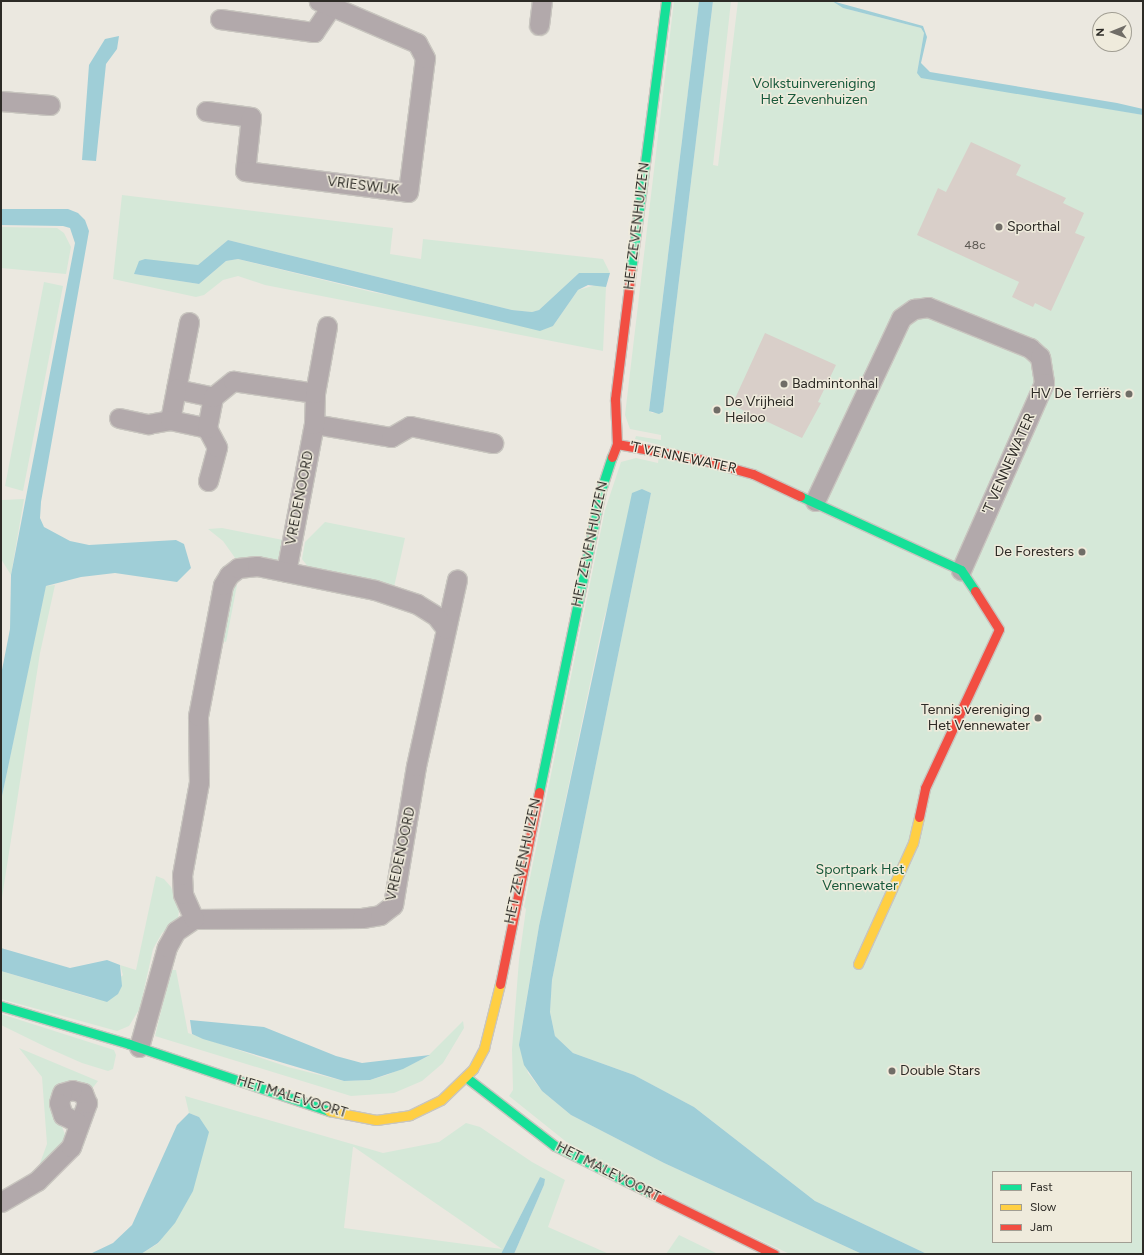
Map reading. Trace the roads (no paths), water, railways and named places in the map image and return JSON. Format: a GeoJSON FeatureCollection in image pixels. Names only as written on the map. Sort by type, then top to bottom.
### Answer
{"type":"FeatureCollection","features":[{"type":"Feature","properties":{"kind":"street"},"geometry":{"type":"LineString","coordinates":[[539,25],[542,1]]}},
{"type":"Feature","properties":{"kind":"street","name":"HET ZEVENHUIZEN"},"geometry":{"type":"LineString","coordinates":[[467,1078],[479,1060],[492,1018],[600,490],[617,444],[615,399],[666,1]]}},
{"type":"Feature","properties":{"kind":"street","name":"VRIESWIJK"},"geometry":{"type":"LineString","coordinates":[[206,111],[251,117],[245,171],[408,192],[425,58],[417,44],[368,21],[325,5],[314,32],[220,19]]}},
{"type":"Feature","properties":{"kind":"street"},"geometry":{"type":"LineString","coordinates":[[1,101],[50,105]]}},
{"type":"Feature","properties":{"kind":"street","name":"'T VENNEWATER"},"geometry":{"type":"LineString","coordinates":[[617,444],[730,467],[815,501],[961,570],[1044,383],[1040,357],[1030,348],[928,307],[914,310],[901,318],[815,501]]}},
{"type":"Feature","properties":{"kind":"street"},"geometry":{"type":"LineString","coordinates":[[170,420],[188,322]]}},
{"type":"Feature","properties":{"kind":"street","name":"VREDENOORD"},"geometry":{"type":"LineString","coordinates":[[286,572],[314,424],[315,393],[327,326]]}},
{"type":"Feature","properties":{"kind":"street"},"geometry":{"type":"LineString","coordinates":[[208,481],[217,447],[207,428],[213,397],[233,381],[315,393]]}},
{"type":"Feature","properties":{"kind":"street"},"geometry":{"type":"LineString","coordinates":[[176,389],[213,397]]}},
{"type":"Feature","properties":{"kind":"street"},"geometry":{"type":"LineString","coordinates":[[119,418],[148,424],[170,420],[207,428]]}},
{"type":"Feature","properties":{"kind":"street"},"geometry":{"type":"LineString","coordinates":[[314,424],[391,437],[410,426],[493,443]]}},
{"type":"Feature","properties":{"kind":"street"},"geometry":{"type":"LineString","coordinates":[[139,1047],[167,947],[176,930],[194,919],[183,894],[182,875],[199,782],[198,716],[223,585],[238,568],[257,566],[375,590],[417,604],[436,616],[446,629]]}},
{"type":"Feature","properties":{"kind":"street"},"geometry":{"type":"LineString","coordinates":[[858,964],[913,843],[925,788],[999,629],[992,622],[972,582],[961,570]]}},
{"type":"Feature","properties":{"kind":"street","name":"VREDENOORD"},"geometry":{"type":"LineString","coordinates":[[194,919],[362,918],[380,915],[393,905],[416,766],[456,580]]}},
{"type":"Feature","properties":{"kind":"street","name":"HET MALEVOORT"},"geometry":{"type":"LineString","coordinates":[[1,1006],[139,1047],[333,1112],[376,1120],[410,1115],[441,1100],[467,1078],[555,1146],[774,1254]]}},
{"type":"Feature","properties":{"kind":"street"},"geometry":{"type":"LineString","coordinates":[[1,1202],[37,1181],[56,1166],[70,1147],[79,1123]]}},
{"type":"Feature","properties":{"kind":"water"},"geometry":{"type":"Polygon","coordinates":[[[699,1],[713,1],[663,412],[659,414],[649,411],[699,1]]]}},
{"type":"Feature","properties":{"kind":"water"},"geometry":{"type":"Polygon","coordinates":[[[832,1],[923,26],[927,37],[921,63],[930,72],[1117,103],[1143,109],[1143,115],[921,78],[917,73],[924,33],[921,28],[843,8],[832,1]]]}},
{"type":"Feature","properties":{"kind":"water"},"geometry":{"type":"Polygon","coordinates":[[[119,36],[117,49],[106,64],[96,161],[82,160],[89,65],[105,39],[119,36]]]}},
{"type":"Feature","properties":{"kind":"water"},"geometry":{"type":"Polygon","coordinates":[[[1,209],[68,209],[78,213],[85,220],[89,231],[41,502],[40,518],[44,527],[70,541],[89,545],[176,540],[184,544],[191,568],[177,582],[115,573],[81,577],[46,586],[1,801],[1,675],[10,629],[11,575],[75,243],[70,228],[63,226],[1,225],[1,209]]]}},
{"type":"Feature","properties":{"kind":"water"},"geometry":{"type":"Polygon","coordinates":[[[228,240],[512,310],[532,312],[539,310],[579,273],[610,273],[606,287],[588,285],[578,290],[553,326],[540,331],[238,259],[226,261],[199,284],[134,274],[139,261],[145,259],[198,265],[228,240]]]}},
{"type":"Feature","properties":{"kind":"water"},"geometry":{"type":"Polygon","coordinates":[[[642,489],[651,493],[552,980],[550,1012],[555,1036],[573,1053],[634,1075],[694,1107],[815,1201],[927,1254],[862,1254],[664,1163],[571,1115],[542,1091],[524,1065],[519,1045],[539,926],[632,493],[642,489]]]}},
{"type":"Feature","properties":{"kind":"water"},"geometry":{"type":"Polygon","coordinates":[[[1,948],[70,968],[107,960],[120,965],[122,986],[118,994],[107,1002],[1,971],[1,948]]]}},
{"type":"Feature","properties":{"kind":"water"},"geometry":{"type":"Polygon","coordinates":[[[190,1020],[264,1027],[336,1056],[362,1063],[430,1055],[403,1069],[370,1080],[344,1081],[203,1039],[192,1034],[190,1020]]]}},
{"type":"Feature","properties":{"kind":"water"},"geometry":{"type":"Polygon","coordinates":[[[189,1113],[199,1117],[209,1132],[193,1191],[175,1223],[158,1243],[141,1254],[90,1254],[113,1243],[132,1225],[177,1125],[189,1113]]]}},
{"type":"Feature","properties":{"kind":"water"},"geometry":{"type":"Polygon","coordinates":[[[540,1177],[545,1179],[544,1185],[514,1254],[501,1254],[540,1177]]]}},
{"type":"Feature","properties":{"kind":"place","name":"Sporthal"},"geometry":{"type":"Point","coordinates":[999,227]}},
{"type":"Feature","properties":{"kind":"place","name":"Badmintonhal"},"geometry":{"type":"Point","coordinates":[784,384]}},
{"type":"Feature","properties":{"kind":"place","name":"HV De Terriërs"},"geometry":{"type":"Point","coordinates":[1129,394]}},
{"type":"Feature","properties":{"kind":"place","name":"De Vrijheid Heiloo"},"geometry":{"type":"Point","coordinates":[717,410]}},
{"type":"Feature","properties":{"kind":"place","name":"De Foresters"},"geometry":{"type":"Point","coordinates":[1082,552]}},
{"type":"Feature","properties":{"kind":"place","name":"Tennis vereniging Het Vennewater"},"geometry":{"type":"Point","coordinates":[1038,718]}},
{"type":"Feature","properties":{"kind":"place","name":"Double Stars"},"geometry":{"type":"Point","coordinates":[892,1071]}},
{"type":"Feature","properties":{"kind":"park label","name":"Volkstuinvereniging Het Zevenhuizen"},"geometry":{"type":"Point","coordinates":[814,92]}},
{"type":"Feature","properties":{"kind":"park label","name":"Sportpark Het Vennewater"},"geometry":{"type":"Point","coordinates":[860,878]}}]}
